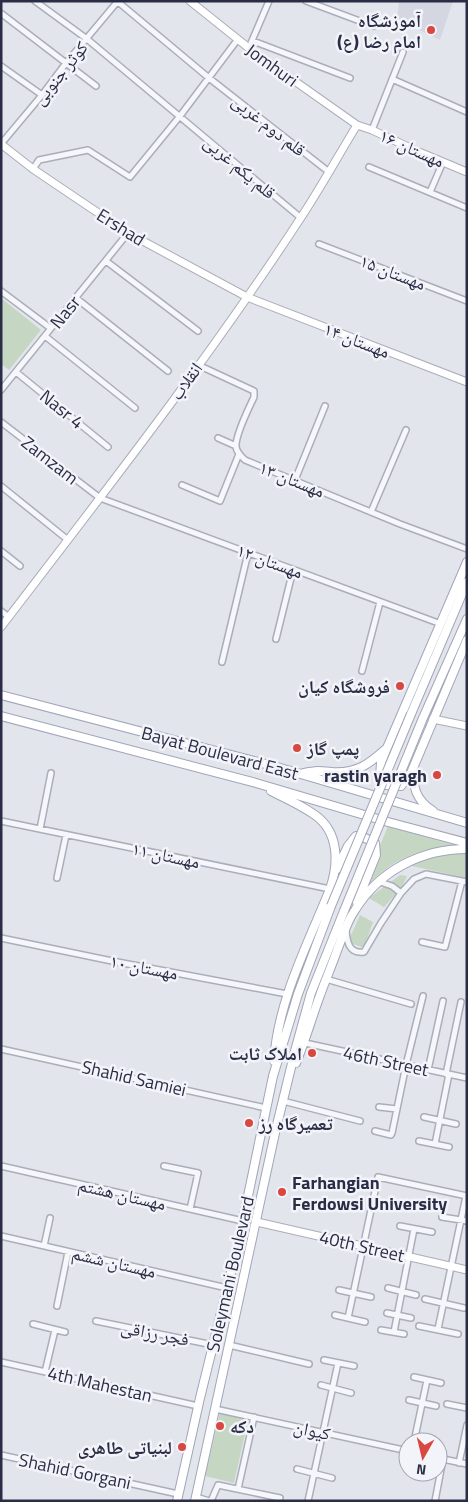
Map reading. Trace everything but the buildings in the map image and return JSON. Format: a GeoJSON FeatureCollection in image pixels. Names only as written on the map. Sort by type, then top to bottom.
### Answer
{"type":"FeatureCollection","features":[{"type":"Feature","properties":{"kind":"main road"},"geometry":{"type":"LineString","coordinates":[[467,562],[387,748],[380,770],[380,777],[386,785],[401,786],[410,773],[467,640]]}},
{"type":"Feature","properties":{"kind":"main road","name":"Soleymani Boulevard"},"geometry":{"type":"LineString","coordinates":[[177,1497],[243,1221],[273,1076],[298,994],[331,906],[467,582]]}},
{"type":"Feature","properties":{"kind":"main road"},"geometry":{"type":"LineString","coordinates":[[288,1080],[311,992],[423,718],[467,619]]}},
{"type":"Feature","properties":{"kind":"main road","name":"Bayat Boulevard East"},"geometry":{"type":"LineString","coordinates":[[1,696],[300,774],[467,823]]}},
{"type":"Feature","properties":{"kind":"main road","name":"Bayat Boulevard East"},"geometry":{"type":"LineString","coordinates":[[1,716],[256,783],[467,843]]}},
{"type":"Feature","properties":{"kind":"main road"},"geometry":{"type":"LineString","coordinates":[[300,774],[310,771],[358,770],[370,763],[387,748]]}},
{"type":"Feature","properties":{"kind":"main road"},"geometry":{"type":"LineString","coordinates":[[416,759],[413,780],[415,793],[426,807],[440,816]]}},
{"type":"Feature","properties":{"kind":"main road"},"geometry":{"type":"LineString","coordinates":[[256,783],[316,816],[333,838],[336,856],[335,875]]}},
{"type":"Feature","properties":{"kind":"main road"},"geometry":{"type":"LineString","coordinates":[[273,1076],[276,1042],[287,994],[348,846],[356,836],[363,836],[375,844],[376,855],[288,1080]]}},
{"type":"Feature","properties":{"kind":"main road"},"geometry":{"type":"LineString","coordinates":[[354,911],[368,893],[398,867],[422,855],[442,850],[467,850]]}},
{"type":"Feature","properties":{"kind":"main road","name":"Soleymani Boulevard"},"geometry":{"type":"LineString","coordinates":[[195,1499],[288,1080]]}},
{"type":"Feature","properties":{"kind":"street","name":"قلم یکم غربی"},"geometry":{"type":"LineString","coordinates":[[35,1],[87,39],[301,218]]}},
{"type":"Feature","properties":{"kind":"street","name":"کوثر جنوبی"},"geometry":{"type":"LineString","coordinates":[[1,144],[118,1]]}},
{"type":"Feature","properties":{"kind":"street","name":"قلم دوم غربی"},"geometry":{"type":"LineString","coordinates":[[118,1],[209,78],[329,172]]}},
{"type":"Feature","properties":{"kind":"street","name":"Jomhuri"},"geometry":{"type":"LineString","coordinates":[[190,1],[238,40],[357,125]]}},
{"type":"Feature","properties":{"kind":"street"},"geometry":{"type":"LineString","coordinates":[[249,48],[269,1]]}},
{"type":"Feature","properties":{"kind":"street"},"geometry":{"type":"LineString","coordinates":[[306,1],[373,26]]}},
{"type":"Feature","properties":{"kind":"street"},"geometry":{"type":"LineString","coordinates":[[2,14],[96,86]]}},
{"type":"Feature","properties":{"kind":"street"},"geometry":{"type":"LineString","coordinates":[[33,169],[39,160],[88,150],[130,177],[180,116],[238,40]]}},
{"type":"Feature","properties":{"kind":"street"},"geometry":{"type":"LineString","coordinates":[[253,41],[350,78]]}},
{"type":"Feature","properties":{"kind":"street"},"geometry":{"type":"LineString","coordinates":[[372,130],[403,52]]}},
{"type":"Feature","properties":{"kind":"street"},"geometry":{"type":"LineString","coordinates":[[1,66],[42,95]]}},
{"type":"Feature","properties":{"kind":"street"},"geometry":{"type":"LineString","coordinates":[[392,79],[467,112]]}},
{"type":"Feature","properties":{"kind":"street","name":"مهستان ۱۶"},"geometry":{"type":"LineString","coordinates":[[357,125],[467,172]]}},
{"type":"Feature","properties":{"kind":"street","name":"انقلاب"},"geometry":{"type":"LineString","coordinates":[[1,627],[100,498],[248,297],[301,218],[357,125]]}},
{"type":"Feature","properties":{"kind":"street","name":"Ershad"},"geometry":{"type":"LineString","coordinates":[[1,144],[33,169],[128,233],[248,297]]}},
{"type":"Feature","properties":{"kind":"street"},"geometry":{"type":"LineString","coordinates":[[430,192],[443,162]]}},
{"type":"Feature","properties":{"kind":"street"},"geometry":{"type":"LineString","coordinates":[[369,167],[467,208]]}},
{"type":"Feature","properties":{"kind":"street","name":"Nasr"},"geometry":{"type":"LineString","coordinates":[[1,390],[128,233]]}},
{"type":"Feature","properties":{"kind":"street","name":"مهستان ۱۵"},"geometry":{"type":"LineString","coordinates":[[319,244],[467,301]]}},
{"type":"Feature","properties":{"kind":"street"},"geometry":{"type":"LineString","coordinates":[[106,261],[198,331]]}},
{"type":"Feature","properties":{"kind":"street"},"geometry":{"type":"LineString","coordinates":[[1,291],[48,327]]}},
{"type":"Feature","properties":{"kind":"street","name":"مهستان ۱۴"},"geometry":{"type":"LineString","coordinates":[[248,297],[467,382]]}},
{"type":"Feature","properties":{"kind":"street"},"geometry":{"type":"LineString","coordinates":[[76,298],[168,371]]}},
{"type":"Feature","properties":{"kind":"street"},"geometry":{"type":"LineString","coordinates":[[45,336],[135,408]]}},
{"type":"Feature","properties":{"kind":"street"},"geometry":{"type":"LineString","coordinates":[[198,365],[254,391],[254,397],[238,435],[236,446],[218,438]]}},
{"type":"Feature","properties":{"kind":"street","name":"Nasr 4"},"geometry":{"type":"LineString","coordinates":[[16,372],[108,447]]}},
{"type":"Feature","properties":{"kind":"street"},"geometry":{"type":"LineString","coordinates":[[295,480],[325,406]]}},
{"type":"Feature","properties":{"kind":"street","name":"Zamzam"},"geometry":{"type":"LineString","coordinates":[[1,422],[100,498]]}},
{"type":"Feature","properties":{"kind":"street"},"geometry":{"type":"LineString","coordinates":[[371,512],[406,430]]}},
{"type":"Feature","properties":{"kind":"street","name":"مهستان ۱۳"},"geometry":{"type":"LineString","coordinates":[[236,446],[239,454],[245,460],[467,549]]}},
{"type":"Feature","properties":{"kind":"street"},"geometry":{"type":"LineString","coordinates":[[182,485],[220,501],[239,454]]}},
{"type":"Feature","properties":{"kind":"street"},"geometry":{"type":"LineString","coordinates":[[1,486],[68,540]]}},
{"type":"Feature","properties":{"kind":"street","name":"مهستان ۱۲"},"geometry":{"type":"LineString","coordinates":[[100,498],[441,624]]}},
{"type":"Feature","properties":{"kind":"street"},"geometry":{"type":"LineString","coordinates":[[1,551],[20,566]]}},
{"type":"Feature","properties":{"kind":"street"},"geometry":{"type":"LineString","coordinates":[[222,662],[248,553]]}},
{"type":"Feature","properties":{"kind":"street"},"geometry":{"type":"LineString","coordinates":[[276,639],[294,570]]}},
{"type":"Feature","properties":{"kind":"street"},"geometry":{"type":"LineString","coordinates":[[362,671],[380,602]]}},
{"type":"Feature","properties":{"kind":"street"},"geometry":{"type":"LineString","coordinates":[[1,611],[9,617]]}},
{"type":"Feature","properties":{"kind":"street"},"geometry":{"type":"LineString","coordinates":[[433,719],[467,726]]}},
{"type":"Feature","properties":{"kind":"street"},"geometry":{"type":"LineString","coordinates":[[40,829],[52,773]]}},
{"type":"Feature","properties":{"kind":"street","name":"مهستان ۱۱"},"geometry":{"type":"LineString","coordinates":[[1,822],[330,888]]}},
{"type":"Feature","properties":{"kind":"street"},"geometry":{"type":"LineString","coordinates":[[57,878],[66,835]]}},
{"type":"Feature","properties":{"kind":"street"},"geometry":{"type":"LineString","coordinates":[[346,930],[350,948],[364,952],[381,922],[401,893],[414,879],[426,874],[464,882],[445,947],[422,942]]}},
{"type":"Feature","properties":{"kind":"street"},"geometry":{"type":"LineString","coordinates":[[380,882],[392,886],[401,893]]}},
{"type":"Feature","properties":{"kind":"street","name":"مهستان ۱۰"},"geometry":{"type":"LineString","coordinates":[[1,938],[287,994]]}},
{"type":"Feature","properties":{"kind":"street"},"geometry":{"type":"LineString","coordinates":[[326,979],[411,1004]]}},
{"type":"Feature","properties":{"kind":"street"},"geometry":{"type":"LineString","coordinates":[[375,1131],[392,1134],[423,996]]}},
{"type":"Feature","properties":{"kind":"street"},"geometry":{"type":"LineString","coordinates":[[428,1070],[443,1000]]}},
{"type":"Feature","properties":{"kind":"street"},"geometry":{"type":"LineString","coordinates":[[435,1144],[461,1002]]}},
{"type":"Feature","properties":{"kind":"street","name":"46th Street"},"geometry":{"type":"LineString","coordinates":[[304,1043],[467,1078]]}},
{"type":"Feature","properties":{"kind":"street","name":"Shahid Samiei"},"geometry":{"type":"LineString","coordinates":[[1,1049],[266,1108]]}},
{"type":"Feature","properties":{"kind":"street"},"geometry":{"type":"LineString","coordinates":[[283,1101],[360,1121]]}},
{"type":"Feature","properties":{"kind":"street"},"geometry":{"type":"LineString","coordinates":[[379,1107],[397,1109]]}},
{"type":"Feature","properties":{"kind":"street"},"geometry":{"type":"LineString","coordinates":[[424,1118],[456,1124]]}},
{"type":"Feature","properties":{"kind":"street"},"geometry":{"type":"LineString","coordinates":[[419,1141],[450,1147]]}},
{"type":"Feature","properties":{"kind":"street","name":"مهستان هشتم"},"geometry":{"type":"LineString","coordinates":[[1,1166],[243,1221]]}},
{"type":"Feature","properties":{"kind":"street"},"geometry":{"type":"LineString","coordinates":[[164,1166],[198,1173],[190,1209]]}},
{"type":"Feature","properties":{"kind":"street"},"geometry":{"type":"LineString","coordinates":[[348,1318],[378,1177],[467,1196],[464,1221],[451,1266],[438,1329]]}},
{"type":"Feature","properties":{"kind":"street"},"geometry":{"type":"LineString","coordinates":[[442,1217],[464,1221]]}},
{"type":"Feature","properties":{"kind":"street"},"geometry":{"type":"LineString","coordinates":[[44,1246],[50,1218]]}},
{"type":"Feature","properties":{"kind":"street","name":"40th Street"},"geometry":{"type":"LineString","coordinates":[[257,1222],[467,1270]]}},
{"type":"Feature","properties":{"kind":"street"},"geometry":{"type":"LineString","coordinates":[[400,1226],[432,1232]]}},
{"type":"Feature","properties":{"kind":"street"},"geometry":{"type":"LineString","coordinates":[[394,1332],[414,1229]]}},
{"type":"Feature","properties":{"kind":"street","name":"مهستان ششم"},"geometry":{"type":"LineString","coordinates":[[1,1236],[227,1288]]}},
{"type":"Feature","properties":{"kind":"street"},"geometry":{"type":"LineString","coordinates":[[57,1306],[68,1252]]}},
{"type":"Feature","properties":{"kind":"street"},"geometry":{"type":"LineString","coordinates":[[388,1288],[416,1295]]}},
{"type":"Feature","properties":{"kind":"street"},"geometry":{"type":"LineString","coordinates":[[339,1290],[371,1297]]}},
{"type":"Feature","properties":{"kind":"street"},"geometry":{"type":"LineString","coordinates":[[425,1299],[464,1308]]}},
{"type":"Feature","properties":{"kind":"street"},"geometry":{"type":"LineString","coordinates":[[387,1312],[411,1318]]}},
{"type":"Feature","properties":{"kind":"street"},"geometry":{"type":"LineString","coordinates":[[335,1315],[365,1322]]}},
{"type":"Feature","properties":{"kind":"street","name":"فجر رزاقی"},"geometry":{"type":"LineString","coordinates":[[96,1321],[213,1345]]}},
{"type":"Feature","properties":{"kind":"street"},"geometry":{"type":"LineString","coordinates":[[33,1324],[65,1332]]}},
{"type":"Feature","properties":{"kind":"street"},"geometry":{"type":"LineString","coordinates":[[419,1326],[458,1334]]}},
{"type":"Feature","properties":{"kind":"street"},"geometry":{"type":"LineString","coordinates":[[45,1372],[55,1330]]}},
{"type":"Feature","properties":{"kind":"street"},"geometry":{"type":"LineString","coordinates":[[381,1330],[404,1334]]}},
{"type":"Feature","properties":{"kind":"street"},"geometry":{"type":"LineString","coordinates":[[229,1345],[308,1364]]}},
{"type":"Feature","properties":{"kind":"street"},"geometry":{"type":"LineString","coordinates":[[324,1360],[354,1366]]}},
{"type":"Feature","properties":{"kind":"street","name":"4th Mahestan"},"geometry":{"type":"LineString","coordinates":[[1,1362],[198,1406]]}},
{"type":"Feature","properties":{"kind":"street"},"geometry":{"type":"LineString","coordinates":[[308,1501],[338,1363]]}},
{"type":"Feature","properties":{"kind":"street"},"geometry":{"type":"LineString","coordinates":[[414,1378],[441,1383]]}},
{"type":"Feature","properties":{"kind":"street"},"geometry":{"type":"LineString","coordinates":[[416,1432],[426,1380]]}},
{"type":"Feature","properties":{"kind":"street"},"geometry":{"type":"LineString","coordinates":[[321,1385],[351,1393]]}},
{"type":"Feature","properties":{"kind":"street"},"geometry":{"type":"LineString","coordinates":[[409,1400],[436,1406]]}},
{"type":"Feature","properties":{"kind":"street"},"geometry":{"type":"LineString","coordinates":[[447,1404],[467,1408]]}},
{"type":"Feature","properties":{"kind":"street","name":"کیوان"},"geometry":{"type":"LineString","coordinates":[[215,1409],[398,1449]]}},
{"type":"Feature","properties":{"kind":"street"},"geometry":{"type":"LineString","coordinates":[[238,1489],[254,1417]]}},
{"type":"Feature","properties":{"kind":"street"},"geometry":{"type":"LineString","coordinates":[[459,1463],[467,1425]]}},
{"type":"Feature","properties":{"kind":"street","name":"Shahid Gorgani"},"geometry":{"type":"LineString","coordinates":[[1,1455],[177,1497]]}},
{"type":"Feature","properties":{"kind":"street"},"geometry":{"type":"LineString","coordinates":[[448,1461],[467,1464]]}},
{"type":"Feature","properties":{"kind":"street"},"geometry":{"type":"LineString","coordinates":[[297,1469],[332,1478]]}},
{"type":"Feature","properties":{"kind":"street"},"geometry":{"type":"LineString","coordinates":[[435,1501],[437,1482]]}},
{"type":"Feature","properties":{"kind":"street"},"geometry":{"type":"LineString","coordinates":[[195,1499],[210,1501],[218,1484],[280,1498]]}},
{"type":"Feature","properties":{"kind":"shaded area","name":"آموزشگاه امام رضا (ع)"},"geometry":{"type":"Polygon","coordinates":[[[399,1],[453,1],[440,40],[397,19],[399,1]]]}},
{"type":"Feature","properties":{"kind":"green space"},"geometry":{"type":"Polygon","coordinates":[[[1,298],[41,330],[9,370],[1,364],[1,298]]]}},
{"type":"Feature","properties":{"kind":"green space"},"geometry":{"type":"Polygon","coordinates":[[[388,826],[454,845],[406,857],[385,869],[366,887],[388,826]]]}},
{"type":"Feature","properties":{"kind":"green space"},"geometry":{"type":"Polygon","coordinates":[[[467,854],[467,878],[412,866],[411,864],[434,856],[467,854]]]}},
{"type":"Feature","properties":{"kind":"green space"},"geometry":{"type":"Polygon","coordinates":[[[400,875],[407,876],[402,887],[384,907],[369,898],[400,875]]]}},
{"type":"Feature","properties":{"kind":"green space"},"geometry":{"type":"Polygon","coordinates":[[[360,915],[373,922],[364,948],[348,942],[360,915]]]}},
{"type":"Feature","properties":{"kind":"green space"},"geometry":{"type":"Polygon","coordinates":[[[220,1413],[248,1420],[234,1483],[205,1476],[220,1413]]]}},
{"type":"Feature","properties":{"kind":"place","name":"آموزشگاه امام رضا (ع)"},"geometry":{"type":"Point","coordinates":[431,30]}},
{"type":"Feature","properties":{"kind":"place","name":"فروشگاه کیان"},"geometry":{"type":"Point","coordinates":[400,686]}},
{"type":"Feature","properties":{"kind":"place","name":"پمپ گاز"},"geometry":{"type":"Point","coordinates":[297,748]}},
{"type":"Feature","properties":{"kind":"place","name":"rastin yaragh"},"geometry":{"type":"Point","coordinates":[437,775]}},
{"type":"Feature","properties":{"kind":"place","name":"املاک ثابت"},"geometry":{"type":"Point","coordinates":[312,1053]}},
{"type":"Feature","properties":{"kind":"place","name":"تعمیرگاه رز"},"geometry":{"type":"Point","coordinates":[249,1123]}},
{"type":"Feature","properties":{"kind":"place","name":"Farhangian Ferdowsi University"},"geometry":{"type":"Point","coordinates":[282,1192]}},
{"type":"Feature","properties":{"kind":"place","name":"دکه"},"geometry":{"type":"Point","coordinates":[220,1426]}},
{"type":"Feature","properties":{"kind":"place","name":"لبنیاتی طاهری"},"geometry":{"type":"Point","coordinates":[182,1447]}}]}
